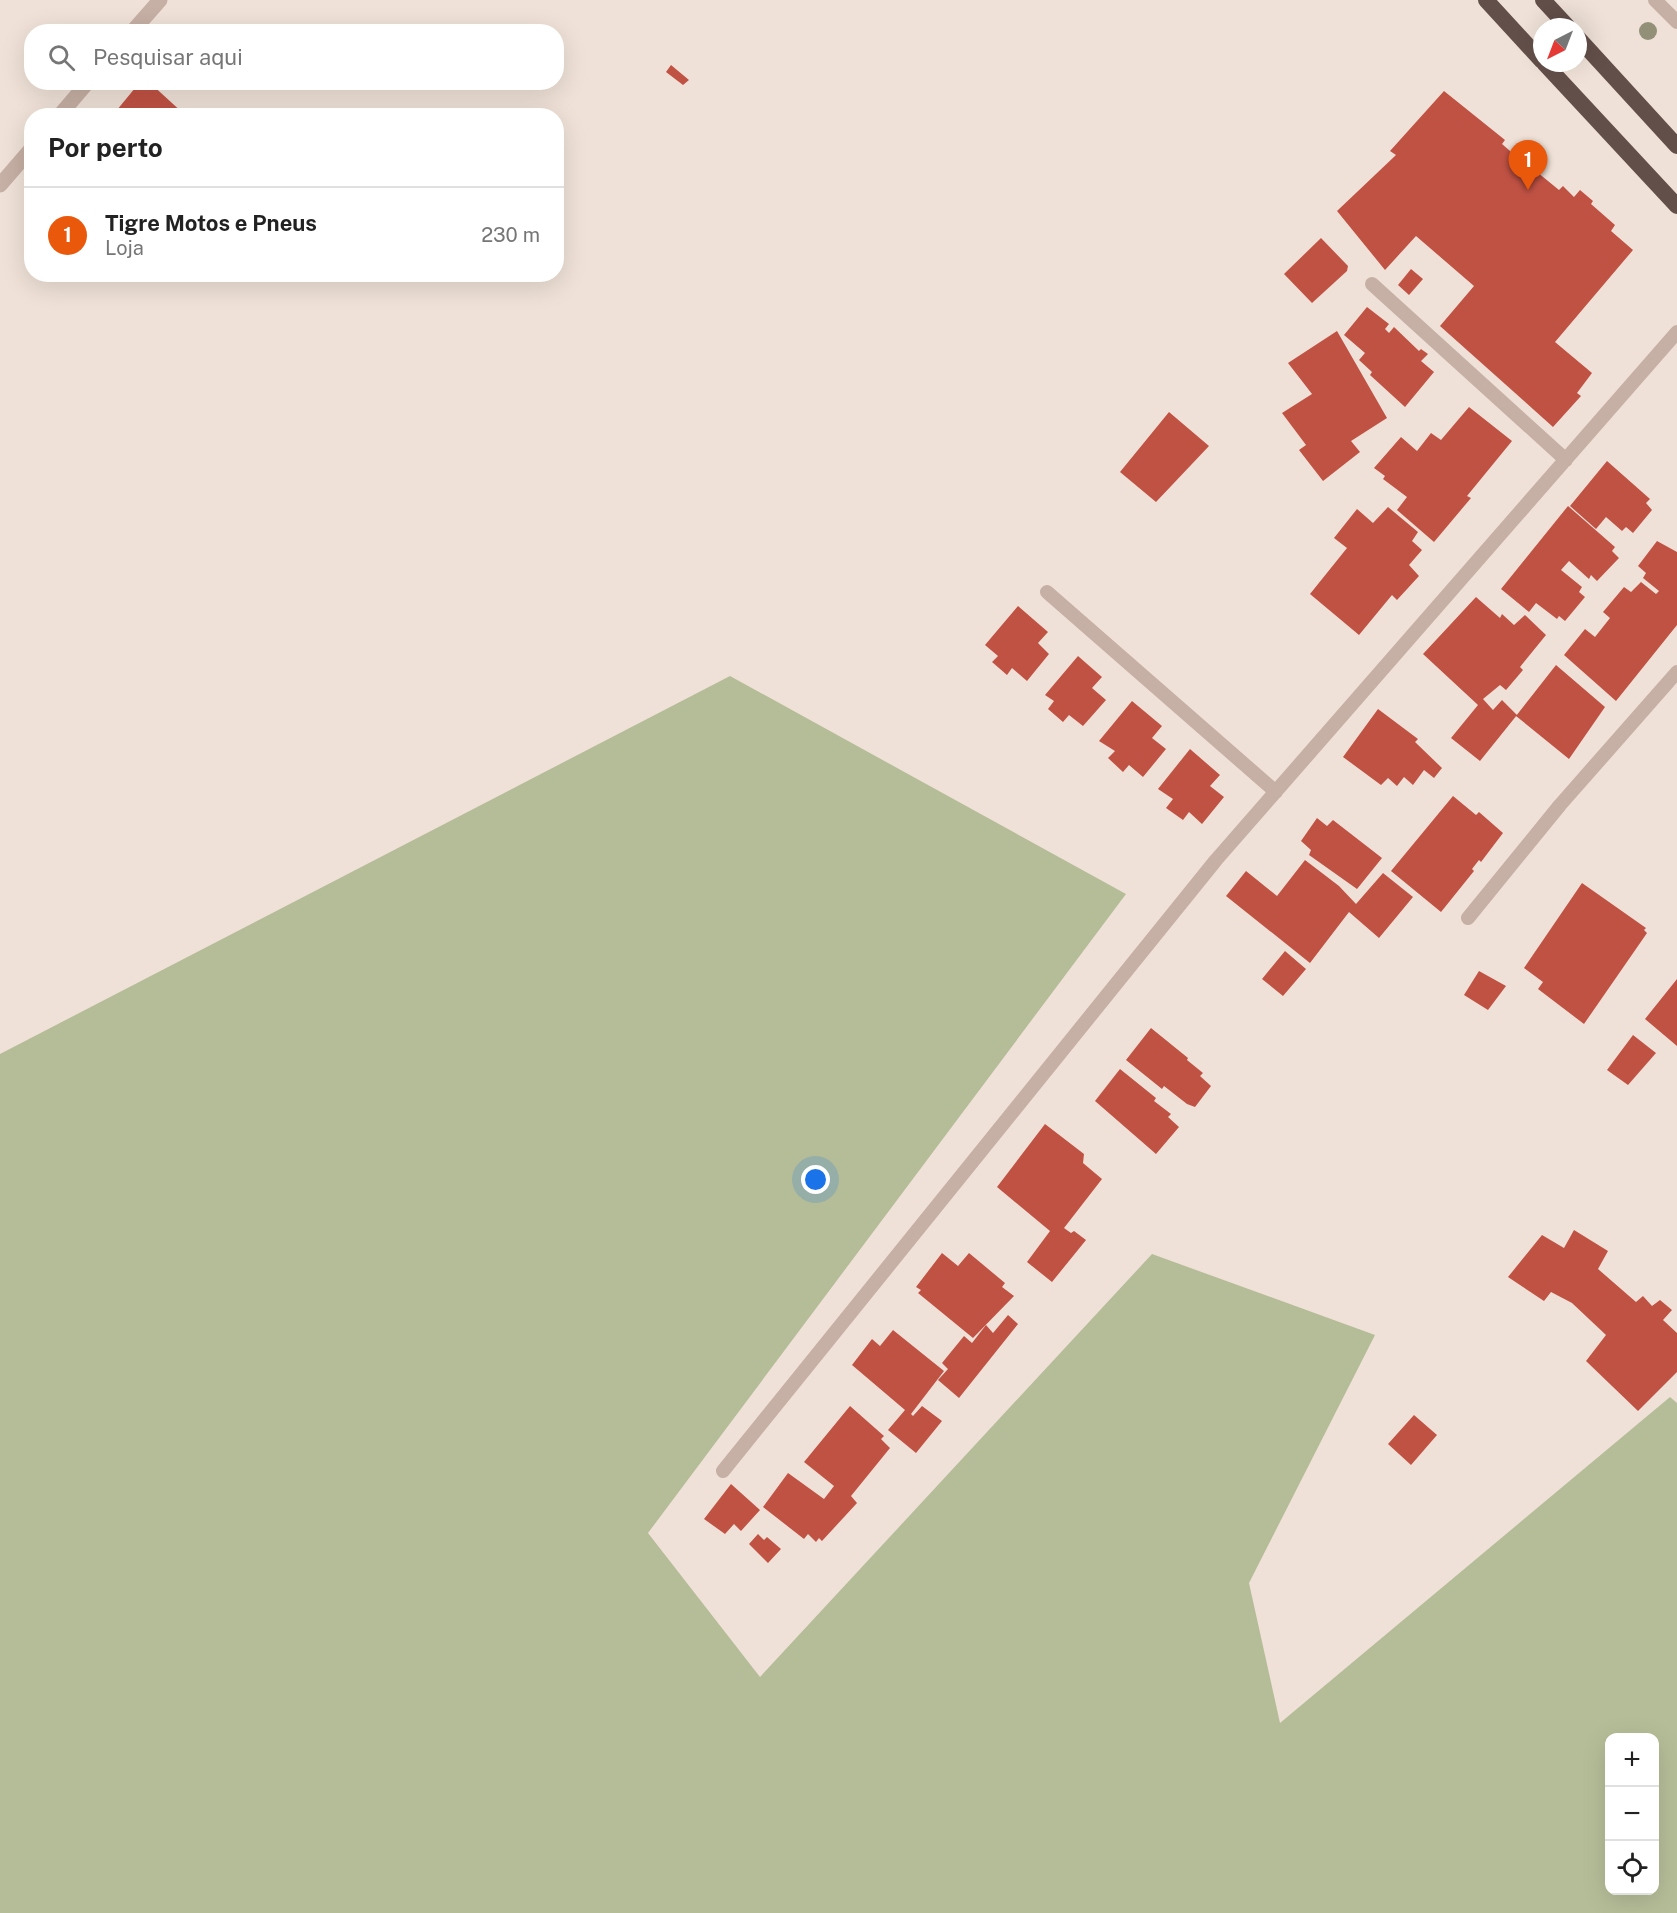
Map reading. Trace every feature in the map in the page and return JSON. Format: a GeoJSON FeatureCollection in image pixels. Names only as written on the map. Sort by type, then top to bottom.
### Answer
{"type":"FeatureCollection","features":[{"type":"Feature","properties":{"kind":"highway"},"geometry":{"type":"LineString","coordinates":[[1486,0],[1533,51]]}},
{"type":"Feature","properties":{"kind":"highway"},"geometry":{"type":"LineString","coordinates":[[1543,0],[1560,18]]}},
{"type":"Feature","properties":{"kind":"highway"},"geometry":{"type":"LineString","coordinates":[[1587,48],[1677,146]]}},
{"type":"Feature","properties":{"kind":"highway"},"geometry":{"type":"LineString","coordinates":[[1552,72],[1677,206]]}},
{"type":"Feature","properties":{"kind":"street"},"geometry":{"type":"LineString","coordinates":[[139,24],[160,0]]}},
{"type":"Feature","properties":{"kind":"street"},"geometry":{"type":"LineString","coordinates":[[66,108],[81,90]]}},
{"type":"Feature","properties":{"kind":"street"},"geometry":{"type":"LineString","coordinates":[[0,185],[24,157]]}},
{"type":"Feature","properties":{"kind":"lane"},"geometry":{"type":"LineString","coordinates":[[1655,0],[1677,22]]}},
{"type":"Feature","properties":{"kind":"lane"},"geometry":{"type":"LineString","coordinates":[[1372,284],[1566,460]]}},
{"type":"Feature","properties":{"kind":"lane"},"geometry":{"type":"LineString","coordinates":[[723,1471],[1216,860],[1677,332]]}},
{"type":"Feature","properties":{"kind":"lane"},"geometry":{"type":"LineString","coordinates":[[1047,592],[1276,792]]}},
{"type":"Feature","properties":{"kind":"lane"},"geometry":{"type":"LineString","coordinates":[[1468,918],[1560,805],[1677,672]]}},
{"type":"Feature","properties":{"kind":"green space"},"geometry":{"type":"Polygon","coordinates":[[[730,676],[1126,894],[648,1533],[760,1677],[1152,1254],[1375,1335],[1249,1583],[1280,1723],[1670,1397],[1677,1403],[1677,1913],[0,1913],[0,1054],[730,676]]]}},
{"type":"Feature","properties":{"kind":"building"},"geometry":{"type":"Polygon","coordinates":[[[671,65],[689,80],[683,85],[666,72],[671,65]]]}},
{"type":"Feature","properties":{"kind":"building"},"geometry":{"type":"Polygon","coordinates":[[[133,90],[158,90],[177,108],[119,108],[133,90]]]}},
{"type":"Feature","properties":{"kind":"building"},"geometry":{"type":"Polygon","coordinates":[[[1444,91],[1505,140],[1502,144],[1559,190],[1563,186],[1574,197],[1580,190],[1593,201],[1591,204],[1615,225],[1611,231],[1633,250],[1555,342],[1592,373],[1577,393],[1581,396],[1553,427],[1440,326],[1474,286],[1416,236],[1385,270],[1337,211],[1396,155],[1390,151],[1444,91]]]}},
{"type":"Feature","properties":{"kind":"building"},"geometry":{"type":"Polygon","coordinates":[[[1321,238],[1348,266],[1347,271],[1312,303],[1284,274],[1321,238]]]}},
{"type":"Feature","properties":{"kind":"building"},"geometry":{"type":"Polygon","coordinates":[[[1411,269],[1423,279],[1409,295],[1398,285],[1411,269]]]}},
{"type":"Feature","properties":{"kind":"building"},"geometry":{"type":"Polygon","coordinates":[[[1367,307],[1389,324],[1385,329],[1389,333],[1394,327],[1419,351],[1421,349],[1428,354],[1421,361],[1434,372],[1405,407],[1370,375],[1372,372],[1359,360],[1365,353],[1344,335],[1367,307]]]}},
{"type":"Feature","properties":{"kind":"building"},"geometry":{"type":"Polygon","coordinates":[[[1337,331],[1387,418],[1351,441],[1360,452],[1323,481],[1299,450],[1306,445],[1282,413],[1312,394],[1288,363],[1337,331]]]}},
{"type":"Feature","properties":{"kind":"building"},"geometry":{"type":"Polygon","coordinates":[[[1469,407],[1512,441],[1467,496],[1471,498],[1434,542],[1397,510],[1407,497],[1383,479],[1385,476],[1374,468],[1401,437],[1417,451],[1431,433],[1441,440],[1469,407]]]}},
{"type":"Feature","properties":{"kind":"building"},"geometry":{"type":"Polygon","coordinates":[[[1169,412],[1209,446],[1156,502],[1120,472],[1169,412]]]}},
{"type":"Feature","properties":{"kind":"building"},"geometry":{"type":"Polygon","coordinates":[[[1607,461],[1650,499],[1646,503],[1652,510],[1633,533],[1626,527],[1622,531],[1606,517],[1596,529],[1570,506],[1607,461]]]}},
{"type":"Feature","properties":{"kind":"building"},"geometry":{"type":"Polygon","coordinates":[[[1568,506],[1615,547],[1612,551],[1619,558],[1597,581],[1591,575],[1589,579],[1569,561],[1561,570],[1582,587],[1579,592],[1585,597],[1565,621],[1559,616],[1557,619],[1536,603],[1529,612],[1501,589],[1568,506]]]}},
{"type":"Feature","properties":{"kind":"building"},"geometry":{"type":"Polygon","coordinates":[[[1388,507],[1418,532],[1412,541],[1422,550],[1409,565],[1419,576],[1397,600],[1392,595],[1359,635],[1310,594],[1347,548],[1334,538],[1357,509],[1373,523],[1388,507]]]}},
{"type":"Feature","properties":{"kind":"building"},"geometry":{"type":"Polygon","coordinates":[[[1657,541],[1677,552],[1677,625],[1616,701],[1564,655],[1585,629],[1595,637],[1610,618],[1603,612],[1624,587],[1631,592],[1641,582],[1656,594],[1659,591],[1643,578],[1646,573],[1638,566],[1657,541]]]}},
{"type":"Feature","properties":{"kind":"building"},"geometry":{"type":"Polygon","coordinates":[[[1476,597],[1500,618],[1502,614],[1514,625],[1525,615],[1546,635],[1520,667],[1523,670],[1506,690],[1500,685],[1483,699],[1493,710],[1502,700],[1517,715],[1480,761],[1451,738],[1478,705],[1423,654],[1476,597]]]}},
{"type":"Feature","properties":{"kind":"building"},"geometry":{"type":"Polygon","coordinates":[[[1018,606],[1048,632],[1038,643],[1049,654],[1027,681],[1012,668],[1007,675],[992,662],[998,656],[985,645],[1018,606]]]}},
{"type":"Feature","properties":{"kind":"building"},"geometry":{"type":"Polygon","coordinates":[[[1078,656],[1102,677],[1092,688],[1106,700],[1083,726],[1069,715],[1063,722],[1048,709],[1054,701],[1045,695],[1078,656]]]}},
{"type":"Feature","properties":{"kind":"building"},"geometry":{"type":"Polygon","coordinates":[[[1556,665],[1605,707],[1569,759],[1516,716],[1556,665]]]}},
{"type":"Feature","properties":{"kind":"building"},"geometry":{"type":"Polygon","coordinates":[[[1132,701],[1162,726],[1152,738],[1166,749],[1143,777],[1129,765],[1123,772],[1108,758],[1115,751],[1099,741],[1132,701]]]}},
{"type":"Feature","properties":{"kind":"building"},"geometry":{"type":"Polygon","coordinates":[[[1378,709],[1418,739],[1415,742],[1442,768],[1434,778],[1424,770],[1413,785],[1404,777],[1397,786],[1388,778],[1381,785],[1343,757],[1378,709]]]}},
{"type":"Feature","properties":{"kind":"building"},"geometry":{"type":"Polygon","coordinates":[[[1190,749],[1220,775],[1210,786],[1224,797],[1202,824],[1189,812],[1183,820],[1166,808],[1173,799],[1158,789],[1190,749]]]}},
{"type":"Feature","properties":{"kind":"building"},"geometry":{"type":"Polygon","coordinates":[[[1453,796],[1476,815],[1479,812],[1503,833],[1481,862],[1479,860],[1472,869],[1474,871],[1441,912],[1391,871],[1453,796]]]}},
{"type":"Feature","properties":{"kind":"building"},"geometry":{"type":"Polygon","coordinates":[[[1317,818],[1327,826],[1333,820],[1382,858],[1357,889],[1309,855],[1311,850],[1301,841],[1317,818]]]}},
{"type":"Feature","properties":{"kind":"building"},"geometry":{"type":"Polygon","coordinates":[[[1305,860],[1339,886],[1356,904],[1383,873],[1413,897],[1379,938],[1349,912],[1310,963],[1226,896],[1246,871],[1277,896],[1305,860]]]}},
{"type":"Feature","properties":{"kind":"building"},"geometry":{"type":"Polygon","coordinates":[[[1582,883],[1646,928],[1644,930],[1647,933],[1584,1024],[1538,989],[1543,982],[1524,968],[1582,883]]]}},
{"type":"Feature","properties":{"kind":"building"},"geometry":{"type":"Polygon","coordinates":[[[1285,951],[1306,969],[1283,996],[1262,979],[1285,951]]]}},
{"type":"Feature","properties":{"kind":"building"},"geometry":{"type":"Polygon","coordinates":[[[1479,971],[1506,986],[1488,1010],[1464,995],[1479,971]]]}},
{"type":"Feature","properties":{"kind":"building"},"geometry":{"type":"Polygon","coordinates":[[[1677,979],[1677,1046],[1645,1019],[1677,979]]]}},
{"type":"Feature","properties":{"kind":"building"},"geometry":{"type":"Polygon","coordinates":[[[1151,1028],[1188,1058],[1187,1060],[1203,1073],[1200,1076],[1211,1086],[1195,1107],[1187,1104],[1164,1086],[1162,1089],[1126,1060],[1151,1028]]]}},
{"type":"Feature","properties":{"kind":"building"},"geometry":{"type":"Polygon","coordinates":[[[1633,1035],[1656,1053],[1628,1085],[1607,1070],[1633,1035]]]}},
{"type":"Feature","properties":{"kind":"building"},"geometry":{"type":"Polygon","coordinates":[[[1120,1069],[1156,1098],[1154,1101],[1171,1114],[1168,1117],[1179,1127],[1156,1154],[1095,1101],[1120,1069]]]}},
{"type":"Feature","properties":{"kind":"building"},"geometry":{"type":"Polygon","coordinates":[[[1045,1124],[1084,1154],[1083,1163],[1102,1179],[1064,1228],[1071,1233],[1074,1231],[1086,1240],[1052,1282],[1027,1262],[1050,1231],[997,1187],[1045,1124]]]}},
{"type":"Feature","properties":{"kind":"building"},"geometry":{"type":"Polygon","coordinates":[[[1574,1230],[1608,1251],[1598,1269],[1636,1302],[1643,1296],[1652,1306],[1660,1300],[1672,1310],[1663,1320],[1677,1333],[1677,1372],[1638,1411],[1586,1361],[1606,1335],[1572,1303],[1551,1292],[1544,1301],[1508,1277],[1542,1235],[1564,1248],[1574,1230]]]}},
{"type":"Feature","properties":{"kind":"building"},"geometry":{"type":"Polygon","coordinates":[[[942,1253],[958,1266],[969,1253],[1005,1283],[1002,1287],[1014,1296],[973,1338],[918,1293],[921,1290],[916,1287],[942,1253]]]}},
{"type":"Feature","properties":{"kind":"building"},"geometry":{"type":"Polygon","coordinates":[[[1008,1315],[1018,1324],[959,1398],[938,1380],[948,1369],[942,1363],[964,1336],[972,1343],[986,1325],[993,1333],[1008,1315]]]}},
{"type":"Feature","properties":{"kind":"building"},"geometry":{"type":"Polygon","coordinates":[[[893,1330],[944,1371],[911,1414],[913,1416],[922,1406],[942,1421],[916,1453],[888,1430],[905,1410],[852,1365],[872,1339],[880,1346],[893,1330]]]}},
{"type":"Feature","properties":{"kind":"building"},"geometry":{"type":"Polygon","coordinates":[[[850,1406],[884,1436],[881,1439],[890,1448],[851,1496],[857,1503],[822,1541],[819,1538],[816,1542],[808,1534],[804,1539],[763,1507],[788,1473],[824,1499],[834,1486],[804,1462],[850,1406]]]}},
{"type":"Feature","properties":{"kind":"building"},"geometry":{"type":"Polygon","coordinates":[[[1414,1415],[1437,1435],[1411,1465],[1388,1444],[1414,1415]]]}},
{"type":"Feature","properties":{"kind":"building"},"geometry":{"type":"Polygon","coordinates":[[[731,1484],[760,1510],[741,1531],[734,1524],[725,1534],[704,1519],[731,1484]]]}},
{"type":"Feature","properties":{"kind":"building"},"geometry":{"type":"Polygon","coordinates":[[[758,1534],[764,1540],[767,1537],[781,1549],[768,1563],[749,1544],[758,1534]]]}},
{"type":"Feature","properties":{"kind":"place","name":"Tigre Motos e Pneus"},"geometry":{"type":"Point","coordinates":[1528,190]}}]}
